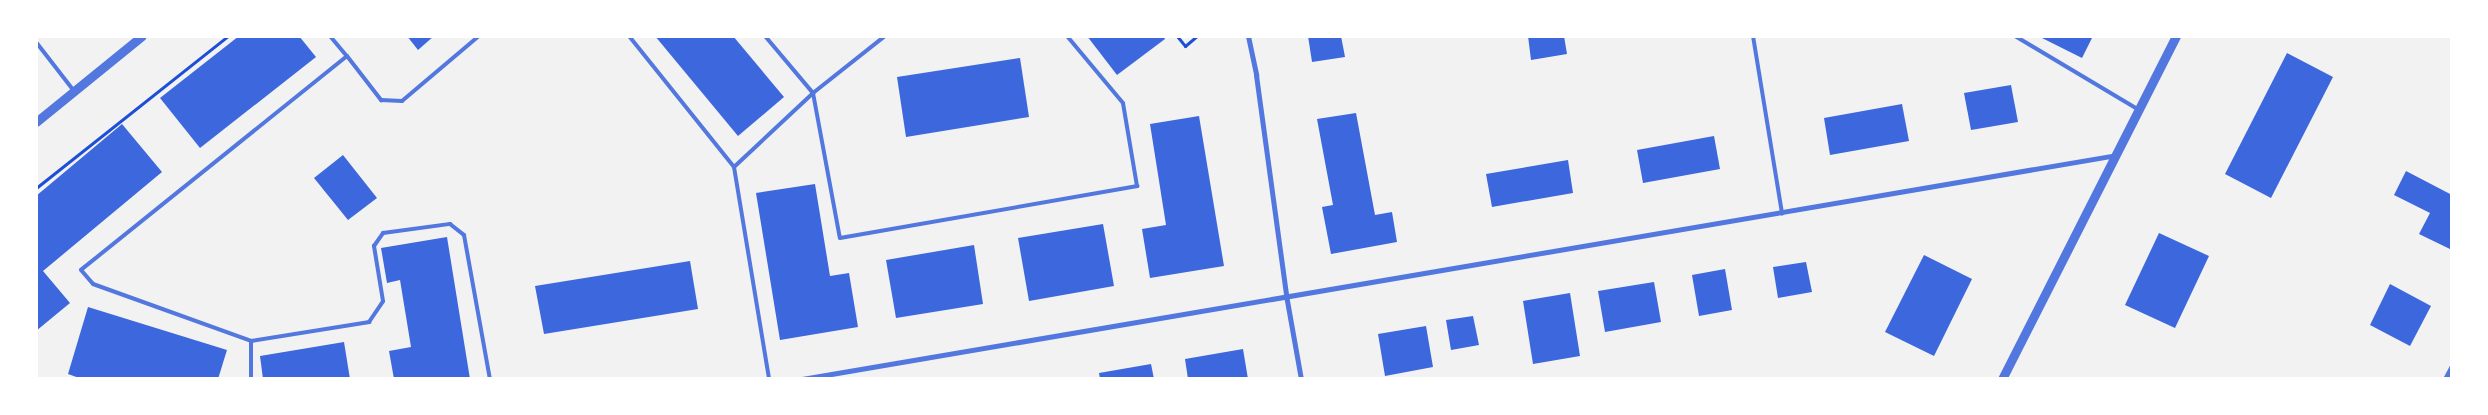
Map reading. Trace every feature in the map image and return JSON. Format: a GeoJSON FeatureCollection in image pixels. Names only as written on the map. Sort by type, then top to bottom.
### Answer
{"type":"FeatureCollection","features":[{"type":"Feature","properties":{"kind":"street"},"geometry":{"type":"LineString","coordinates":[[36,122],[142,36]]}},
{"type":"Feature","properties":{"kind":"street"},"geometry":{"type":"LineString","coordinates":[[1248,36],[1256,75],[1286,295],[1300,379]]}},
{"type":"Feature","properties":{"kind":"street"},"geometry":{"type":"LineString","coordinates":[[2002,379],[2176,36]]}},
{"type":"Feature","properties":{"kind":"street"},"geometry":{"type":"LineString","coordinates":[[802,379],[1286,295],[1782,214],[2117,155]]}},
{"type":"Feature","properties":{"kind":"street"},"geometry":{"type":"LineString","coordinates":[[2445,379],[2452,366]]}},
{"type":"Feature","properties":{"kind":"lane"},"geometry":{"type":"LineString","coordinates":[[330,36],[381,100],[402,101],[479,36]]}},
{"type":"Feature","properties":{"kind":"lane"},"geometry":{"type":"LineString","coordinates":[[629,36],[734,167],[768,379]]}},
{"type":"Feature","properties":{"kind":"lane"},"geometry":{"type":"LineString","coordinates":[[765,36],[813,93],[840,238],[1137,186],[1123,103],[1067,36]]}},
{"type":"Feature","properties":{"kind":"lane"},"geometry":{"type":"LineString","coordinates":[[734,167],[813,93],[885,36]]}},
{"type":"Feature","properties":{"kind":"lane"},"geometry":{"type":"LineString","coordinates":[[1753,36],[1782,214]]}},
{"type":"Feature","properties":{"kind":"lane"},"geometry":{"type":"LineString","coordinates":[[2015,36],[2139,110]]}},
{"type":"Feature","properties":{"kind":"lane"},"geometry":{"type":"LineString","coordinates":[[36,42],[74,92]]}},
{"type":"Feature","properties":{"kind":"lane"},"geometry":{"type":"LineString","coordinates":[[347,56],[81,270],[93,284],[251,341],[369,322],[383,302],[374,246],[383,233],[450,224],[464,234],[490,379]]}},
{"type":"Feature","properties":{"kind":"lane"},"geometry":{"type":"LineString","coordinates":[[251,341],[251,379]]}},
{"type":"Feature","properties":{"kind":"path"},"geometry":{"type":"LineString","coordinates":[[36,188],[228,36]]}},
{"type":"Feature","properties":{"kind":"path"},"geometry":{"type":"LineString","coordinates":[[1177,36],[1185,46],[1197,36]]}},
{"type":"Feature","properties":{"kind":"building"},"geometry":{"type":"Polygon","coordinates":[[[239,36],[299,36],[316,57],[200,148],[160,98],[239,36]]]}},
{"type":"Feature","properties":{"kind":"building"},"geometry":{"type":"Polygon","coordinates":[[[407,36],[434,36],[418,50],[407,36]]]}},
{"type":"Feature","properties":{"kind":"building"},"geometry":{"type":"Polygon","coordinates":[[[655,36],[733,36],[784,97],[738,136],[655,36]]]}},
{"type":"Feature","properties":{"kind":"building"},"geometry":{"type":"Polygon","coordinates":[[[1087,36],[1163,36],[1165,39],[1117,75],[1087,36]]]}},
{"type":"Feature","properties":{"kind":"building"},"geometry":{"type":"Polygon","coordinates":[[[1308,36],[1341,36],[1345,57],[1312,62],[1308,36]]]}},
{"type":"Feature","properties":{"kind":"building"},"geometry":{"type":"Polygon","coordinates":[[[1528,36],[1564,36],[1567,54],[1531,60],[1528,36]]]}},
{"type":"Feature","properties":{"kind":"building"},"geometry":{"type":"Polygon","coordinates":[[[2038,36],[2093,36],[2082,58],[2038,36]]]}},
{"type":"Feature","properties":{"kind":"building"},"geometry":{"type":"Polygon","coordinates":[[[2287,53],[2333,77],[2271,198],[2225,174],[2287,53]]]}},
{"type":"Feature","properties":{"kind":"building"},"geometry":{"type":"Polygon","coordinates":[[[1020,58],[1029,117],[906,137],[897,77],[1020,58]]]}},
{"type":"Feature","properties":{"kind":"building"},"geometry":{"type":"Polygon","coordinates":[[[2011,85],[2018,122],[1971,130],[1964,93],[2011,85]]]}},
{"type":"Feature","properties":{"kind":"building"},"geometry":{"type":"Polygon","coordinates":[[[1902,104],[1909,141],[1830,155],[1824,118],[1902,104]]]}},
{"type":"Feature","properties":{"kind":"building"},"geometry":{"type":"Polygon","coordinates":[[[1356,113],[1375,215],[1392,212],[1397,242],[1331,254],[1322,207],[1333,205],[1317,119],[1356,113]]]}},
{"type":"Feature","properties":{"kind":"building"},"geometry":{"type":"Polygon","coordinates":[[[1199,116],[1224,266],[1150,278],[1142,229],[1166,225],[1150,124],[1199,116]]]}},
{"type":"Feature","properties":{"kind":"building"},"geometry":{"type":"Polygon","coordinates":[[[122,124],[162,172],[43,271],[70,303],[36,331],[36,196],[122,124]]]}},
{"type":"Feature","properties":{"kind":"building"},"geometry":{"type":"Polygon","coordinates":[[[1714,136],[1720,169],[1643,183],[1637,150],[1714,136]]]}},
{"type":"Feature","properties":{"kind":"building"},"geometry":{"type":"Polygon","coordinates":[[[343,155],[377,198],[348,220],[314,178],[343,155]]]}},
{"type":"Feature","properties":{"kind":"building"},"geometry":{"type":"Polygon","coordinates":[[[1568,160],[1573,193],[1492,207],[1486,174],[1568,160]]]}},
{"type":"Feature","properties":{"kind":"building"},"geometry":{"type":"Polygon","coordinates":[[[2406,171],[2452,195],[2452,250],[2419,234],[2430,213],[2394,195],[2406,171]]]}},
{"type":"Feature","properties":{"kind":"building"},"geometry":{"type":"Polygon","coordinates":[[[815,184],[830,276],[849,273],[858,327],[780,340],[756,193],[815,184]]]}},
{"type":"Feature","properties":{"kind":"building"},"geometry":{"type":"Polygon","coordinates":[[[1103,224],[1114,286],[1029,301],[1018,238],[1103,224]]]}},
{"type":"Feature","properties":{"kind":"building"},"geometry":{"type":"Polygon","coordinates":[[[2159,233],[2209,256],[2175,328],[2125,305],[2159,233]]]}},
{"type":"Feature","properties":{"kind":"building"},"geometry":{"type":"Polygon","coordinates":[[[447,237],[470,379],[394,379],[389,351],[411,347],[400,280],[387,283],[381,248],[447,237]]]}},
{"type":"Feature","properties":{"kind":"building"},"geometry":{"type":"Polygon","coordinates":[[[974,245],[983,304],[896,318],[886,260],[974,245]]]}},
{"type":"Feature","properties":{"kind":"building"},"geometry":{"type":"Polygon","coordinates":[[[1924,255],[1972,279],[1934,356],[1885,332],[1924,255]]]}},
{"type":"Feature","properties":{"kind":"building"},"geometry":{"type":"Polygon","coordinates":[[[690,261],[698,309],[544,334],[535,286],[690,261]]]}},
{"type":"Feature","properties":{"kind":"building"},"geometry":{"type":"Polygon","coordinates":[[[1806,262],[1812,292],[1778,298],[1773,267],[1806,262]]]}},
{"type":"Feature","properties":{"kind":"building"},"geometry":{"type":"Polygon","coordinates":[[[1725,269],[1732,310],[1699,316],[1692,275],[1725,269]]]}},
{"type":"Feature","properties":{"kind":"building"},"geometry":{"type":"Polygon","coordinates":[[[1654,282],[1661,322],[1605,332],[1598,291],[1654,282]]]}},
{"type":"Feature","properties":{"kind":"building"},"geometry":{"type":"Polygon","coordinates":[[[2390,284],[2431,306],[2410,346],[2370,325],[2390,284]]]}},
{"type":"Feature","properties":{"kind":"building"},"geometry":{"type":"Polygon","coordinates":[[[1570,293],[1580,356],[1533,364],[1523,301],[1570,293]]]}},
{"type":"Feature","properties":{"kind":"building"},"geometry":{"type":"Polygon","coordinates":[[[88,307],[227,350],[218,379],[82,379],[68,374],[88,307]]]}},
{"type":"Feature","properties":{"kind":"building"},"geometry":{"type":"Polygon","coordinates":[[[1473,316],[1479,345],[1451,350],[1446,320],[1473,316]]]}},
{"type":"Feature","properties":{"kind":"building"},"geometry":{"type":"Polygon","coordinates":[[[1426,326],[1433,367],[1385,376],[1378,334],[1426,326]]]}},
{"type":"Feature","properties":{"kind":"building"},"geometry":{"type":"Polygon","coordinates":[[[344,342],[350,379],[263,379],[260,356],[344,342]]]}},
{"type":"Feature","properties":{"kind":"building"},"geometry":{"type":"Polygon","coordinates":[[[1243,349],[1248,379],[1188,379],[1185,359],[1243,349]]]}},
{"type":"Feature","properties":{"kind":"building"},"geometry":{"type":"Polygon","coordinates":[[[1151,364],[1154,379],[1100,379],[1099,373],[1151,364]]]}}]}
